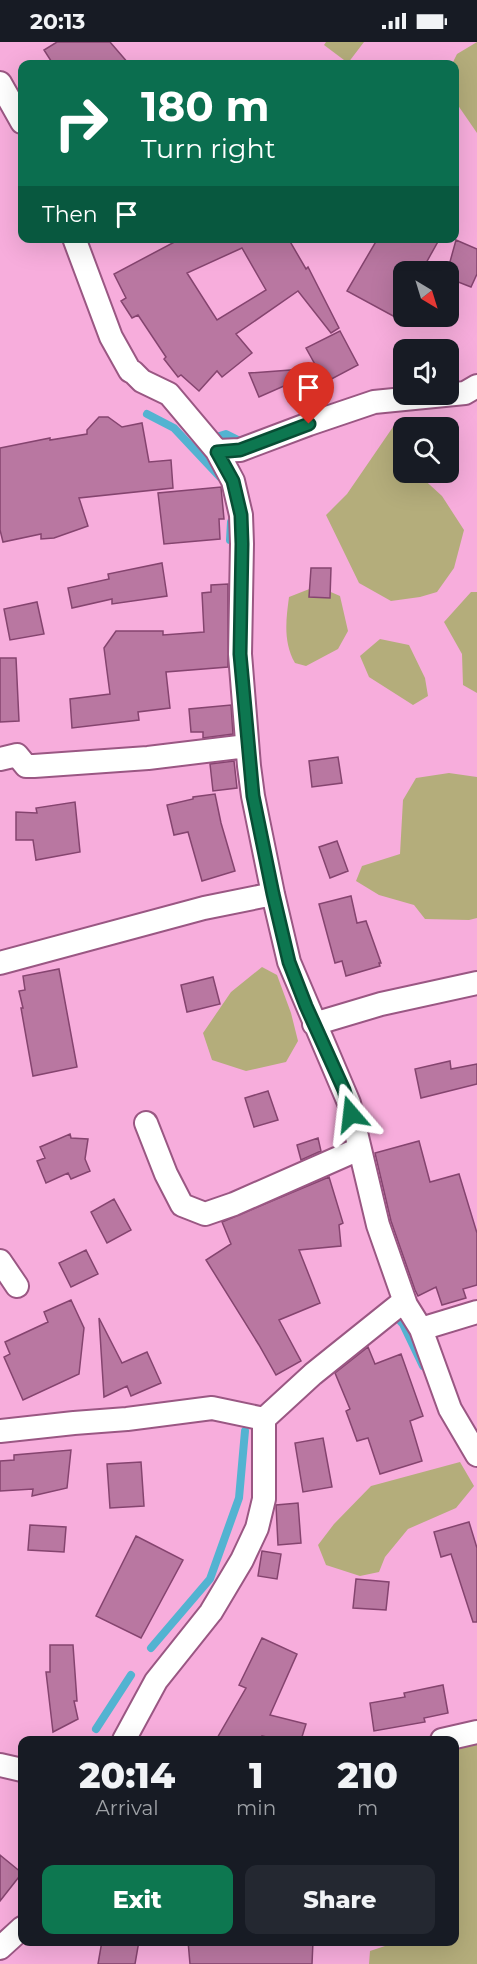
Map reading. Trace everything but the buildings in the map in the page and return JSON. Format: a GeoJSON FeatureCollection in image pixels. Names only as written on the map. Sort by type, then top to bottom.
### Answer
{"type":"FeatureCollection","features":[{"type":"Feature","properties":{"kind":"street"},"geometry":{"type":"LineString","coordinates":[[0,83],[18,115]]}},
{"type":"Feature","properties":{"kind":"street"},"geometry":{"type":"LineString","coordinates":[[76,243],[111,337],[130,371],[142,381],[169,394],[217,452],[233,481],[241,515],[240,654],[247,746],[253,796],[289,962],[349,1103],[378,1225],[404,1301],[421,1329],[450,1409],[477,1455]]}},
{"type":"Feature","properties":{"kind":"street"},"geometry":{"type":"LineString","coordinates":[[217,452],[240,450],[374,402],[465,393],[477,386]]}},
{"type":"Feature","properties":{"kind":"street"},"geometry":{"type":"LineString","coordinates":[[0,759],[17,755],[26,766],[34,766],[148,758],[247,746]]}},
{"type":"Feature","properties":{"kind":"street"},"geometry":{"type":"LineString","coordinates":[[0,963],[204,908],[273,894]]}},
{"type":"Feature","properties":{"kind":"street"},"geometry":{"type":"LineString","coordinates":[[314,1023],[381,1004],[477,983]]}},
{"type":"Feature","properties":{"kind":"street"},"geometry":{"type":"LineString","coordinates":[[146,1123],[166,1174],[183,1205],[205,1214],[234,1204],[359,1149]]}},
{"type":"Feature","properties":{"kind":"street"},"geometry":{"type":"LineString","coordinates":[[0,1260],[16,1287]]}},
{"type":"Feature","properties":{"kind":"street"},"geometry":{"type":"LineString","coordinates":[[126,1736],[156,1681],[211,1612],[242,1560],[257,1528],[264,1498],[264,1419],[313,1374],[404,1301]]}},
{"type":"Feature","properties":{"kind":"street"},"geometry":{"type":"LineString","coordinates":[[421,1329],[477,1312]]}},
{"type":"Feature","properties":{"kind":"street"},"geometry":{"type":"LineString","coordinates":[[0,1431],[212,1408],[264,1419]]}},
{"type":"Feature","properties":{"kind":"street"},"geometry":{"type":"LineString","coordinates":[[459,1736],[477,1732]]}},
{"type":"Feature","properties":{"kind":"street"},"geometry":{"type":"LineString","coordinates":[[0,1765],[18,1769]]}},
{"type":"Feature","properties":{"kind":"street"},"geometry":{"type":"LineString","coordinates":[[0,1948],[18,1932]]}},
{"type":"Feature","properties":{"kind":"shaded area"},"geometry":{"type":"Polygon","coordinates":[[[326,42],[364,42],[350,60],[344,60],[324,45],[326,42]]]}},
{"type":"Feature","properties":{"kind":"shaded area"},"geometry":{"type":"Polygon","coordinates":[[[477,42],[477,133],[459,107],[459,60],[454,60],[457,54],[477,42]]]}},
{"type":"Feature","properties":{"kind":"shaded area"},"geometry":{"type":"Polygon","coordinates":[[[393,427],[393,483],[428,483],[442,496],[464,530],[454,568],[437,592],[391,601],[359,583],[326,515],[347,494],[393,427]]]}},
{"type":"Feature","properties":{"kind":"shaded area"},"geometry":{"type":"Polygon","coordinates":[[[317,586],[340,596],[348,631],[338,649],[306,666],[295,663],[287,639],[286,622],[289,597],[317,586]]]}},
{"type":"Feature","properties":{"kind":"shaded area"},"geometry":{"type":"Polygon","coordinates":[[[471,592],[477,592],[477,693],[463,685],[462,654],[444,622],[471,592]]]}},
{"type":"Feature","properties":{"kind":"shaded area"},"geometry":{"type":"Polygon","coordinates":[[[380,639],[409,645],[425,678],[428,696],[413,705],[369,677],[360,656],[380,639]]]}},
{"type":"Feature","properties":{"kind":"shaded area"},"geometry":{"type":"Polygon","coordinates":[[[449,773],[477,777],[477,918],[469,920],[425,919],[414,905],[379,895],[356,881],[362,866],[400,854],[403,800],[416,778],[449,773]]]}},
{"type":"Feature","properties":{"kind":"shaded area"},"geometry":{"type":"Polygon","coordinates":[[[262,967],[277,975],[291,1013],[298,1041],[286,1062],[246,1071],[212,1060],[203,1033],[231,992],[262,967]]]}},
{"type":"Feature","properties":{"kind":"shaded area"},"geometry":{"type":"Polygon","coordinates":[[[460,1462],[474,1486],[456,1508],[408,1529],[385,1557],[379,1572],[360,1576],[326,1565],[318,1545],[334,1524],[371,1486],[460,1462]]]}},
{"type":"Feature","properties":{"kind":"shaded area"},"geometry":{"type":"Polygon","coordinates":[[[477,1737],[477,1964],[369,1964],[370,1951],[385,1946],[459,1946],[459,1739],[477,1737]]]}},
{"type":"Feature","properties":{"kind":"waterway"},"geometry":{"type":"LineString","coordinates":[[147,414],[174,428],[220,477]]}},
{"type":"Feature","properties":{"kind":"waterway"},"geometry":{"type":"LineString","coordinates":[[210,439],[226,434],[240,441],[244,439]]}},
{"type":"Feature","properties":{"kind":"waterway"},"geometry":{"type":"LineString","coordinates":[[230,540],[231,522]]}},
{"type":"Feature","properties":{"kind":"waterway"},"geometry":{"type":"LineString","coordinates":[[393,1313],[403,1324],[423,1366]]}},
{"type":"Feature","properties":{"kind":"waterway"},"geometry":{"type":"LineString","coordinates":[[151,1648],[210,1579],[239,1498],[245,1431]]}},
{"type":"Feature","properties":{"kind":"waterway"},"geometry":{"type":"LineString","coordinates":[[96,1729],[131,1675]]}},
{"type":"Feature","properties":{"kind":"route"},"geometry":{"type":"LineString","coordinates":[[309,424],[240,450],[217,452],[233,481],[241,515],[240,654],[253,796],[289,962],[298,988],[344,1090],[351,1114]]}}]}
